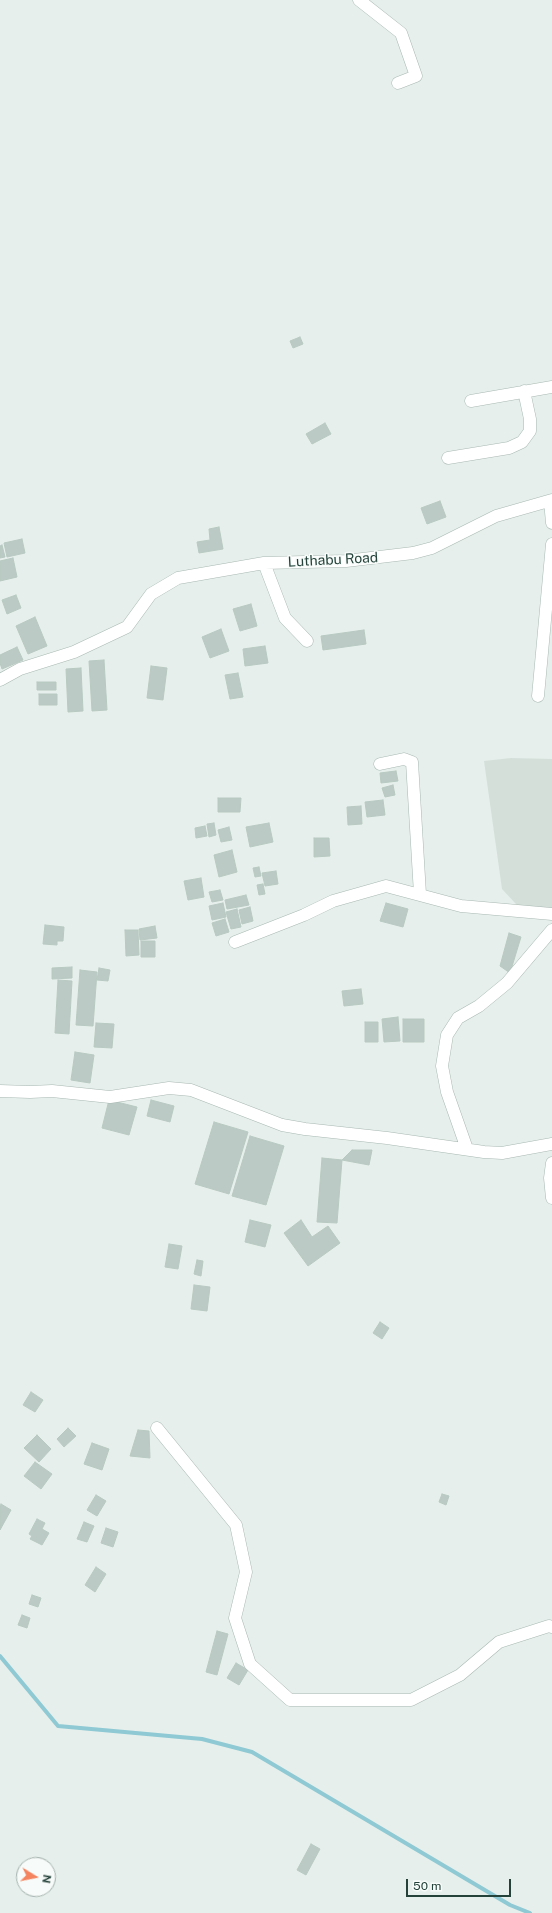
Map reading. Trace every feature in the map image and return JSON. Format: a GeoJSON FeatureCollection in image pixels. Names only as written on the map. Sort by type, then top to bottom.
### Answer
{"type":"FeatureCollection","features":[{"type":"Feature","properties":{"kind":"street"},"geometry":{"type":"LineString","coordinates":[[359,0],[401,33],[416,76],[398,83]]}},
{"type":"Feature","properties":{"kind":"street"},"geometry":{"type":"LineString","coordinates":[[471,401],[552,387]]}},
{"type":"Feature","properties":{"kind":"street"},"geometry":{"type":"LineString","coordinates":[[448,458],[509,448],[522,442],[530,431],[530,418],[524,391]]}},
{"type":"Feature","properties":{"kind":"street"},"geometry":{"type":"LineString","coordinates":[[551,501],[552,523]]}},
{"type":"Feature","properties":{"kind":"street","name":"Luthabu Road"},"geometry":{"type":"LineString","coordinates":[[0,680],[20,669],[74,652],[127,627],[151,594],[178,578],[264,563],[346,561],[413,553],[432,548],[496,516],[551,501]]}},
{"type":"Feature","properties":{"kind":"street"},"geometry":{"type":"LineString","coordinates":[[538,696],[552,544]]}},
{"type":"Feature","properties":{"kind":"street"},"geometry":{"type":"LineString","coordinates":[[264,563],[285,618],[307,641]]}},
{"type":"Feature","properties":{"kind":"street"},"geometry":{"type":"LineString","coordinates":[[380,764],[404,759],[412,762],[420,894]]}},
{"type":"Feature","properties":{"kind":"street"},"geometry":{"type":"LineString","coordinates":[[235,942],[304,915],[333,901],[386,886],[461,906],[552,914]]}},
{"type":"Feature","properties":{"kind":"street"},"geometry":{"type":"LineString","coordinates":[[467,1149],[447,1092],[442,1066],[447,1035],[458,1018],[479,1006],[507,983],[552,930]]}},
{"type":"Feature","properties":{"kind":"street"},"geometry":{"type":"LineString","coordinates":[[0,1091],[52,1091],[110,1097],[169,1088],[191,1090],[282,1125],[502,1153],[551,1144],[552,1163],[550,1178],[552,1198]]}},
{"type":"Feature","properties":{"kind":"street"},"geometry":{"type":"LineString","coordinates":[[157,1428],[236,1525],[246,1572],[234,1618],[250,1664],[290,1700],[411,1700],[460,1675],[499,1642],[549,1626],[552,1627]]}},
{"type":"Feature","properties":{"kind":"shaded area"},"geometry":{"type":"Polygon","coordinates":[[[511,758],[552,759],[552,915],[528,917],[502,889],[484,761],[511,758]]]}},
{"type":"Feature","properties":{"kind":"building"},"geometry":{"type":"Polygon","coordinates":[[[300,337],[303,344],[293,348],[290,341],[300,337]]]}},
{"type":"Feature","properties":{"kind":"building"},"geometry":{"type":"Polygon","coordinates":[[[325,423],[331,434],[312,444],[306,434],[325,423]]]}},
{"type":"Feature","properties":{"kind":"building"},"geometry":{"type":"Polygon","coordinates":[[[440,501],[446,517],[427,524],[421,508],[440,501]]]}},
{"type":"Feature","properties":{"kind":"building"},"geometry":{"type":"Polygon","coordinates":[[[219,527],[223,549],[199,553],[197,542],[210,540],[209,529],[219,527]]]}},
{"type":"Feature","properties":{"kind":"building"},"geometry":{"type":"Polygon","coordinates":[[[22,539],[25,553],[7,557],[4,543],[22,539]]]}},
{"type":"Feature","properties":{"kind":"building"},"geometry":{"type":"Polygon","coordinates":[[[2,545],[5,557],[0,558],[0,546],[2,545]]]}},
{"type":"Feature","properties":{"kind":"building"},"geometry":{"type":"Polygon","coordinates":[[[13,558],[17,577],[0,581],[0,561],[13,558]]]}},
{"type":"Feature","properties":{"kind":"building"},"geometry":{"type":"Polygon","coordinates":[[[16,595],[21,608],[7,614],[2,600],[16,595]]]}},
{"type":"Feature","properties":{"kind":"building"},"geometry":{"type":"Polygon","coordinates":[[[251,604],[257,626],[240,631],[233,609],[251,604]]]}},
{"type":"Feature","properties":{"kind":"building"},"geometry":{"type":"Polygon","coordinates":[[[35,617],[47,646],[28,654],[16,626],[35,617]]]}},
{"type":"Feature","properties":{"kind":"building"},"geometry":{"type":"Polygon","coordinates":[[[221,629],[229,651],[210,658],[202,637],[221,629]]]}},
{"type":"Feature","properties":{"kind":"building"},"geometry":{"type":"Polygon","coordinates":[[[364,630],[366,644],[323,650],[321,636],[364,630]]]}},
{"type":"Feature","properties":{"kind":"building"},"geometry":{"type":"Polygon","coordinates":[[[265,646],[268,663],[245,666],[243,649],[265,646]]]}},
{"type":"Feature","properties":{"kind":"building"},"geometry":{"type":"Polygon","coordinates":[[[17,647],[23,660],[2,669],[0,655],[17,647]]]}},
{"type":"Feature","properties":{"kind":"building"},"geometry":{"type":"Polygon","coordinates":[[[104,660],[107,710],[92,711],[89,661],[104,660]]]}},
{"type":"Feature","properties":{"kind":"building"},"geometry":{"type":"Polygon","coordinates":[[[151,666],[167,668],[163,700],[147,698],[151,666]]]}},
{"type":"Feature","properties":{"kind":"building"},"geometry":{"type":"Polygon","coordinates":[[[81,668],[83,711],[68,712],[66,669],[81,668]]]}},
{"type":"Feature","properties":{"kind":"building"},"geometry":{"type":"Polygon","coordinates":[[[238,673],[243,697],[230,699],[225,675],[238,673]]]}},
{"type":"Feature","properties":{"kind":"building"},"geometry":{"type":"Polygon","coordinates":[[[37,682],[56,682],[56,690],[37,690],[37,682]]]}},
{"type":"Feature","properties":{"kind":"building"},"geometry":{"type":"Polygon","coordinates":[[[39,694],[57,694],[57,705],[39,705],[39,694]]]}},
{"type":"Feature","properties":{"kind":"building"},"geometry":{"type":"Polygon","coordinates":[[[396,771],[398,781],[381,783],[380,773],[396,771]]]}},
{"type":"Feature","properties":{"kind":"building"},"geometry":{"type":"Polygon","coordinates":[[[393,785],[395,795],[385,797],[382,788],[393,785]]]}},
{"type":"Feature","properties":{"kind":"building"},"geometry":{"type":"Polygon","coordinates":[[[218,798],[241,798],[240,812],[218,812],[218,798]]]}},
{"type":"Feature","properties":{"kind":"building"},"geometry":{"type":"Polygon","coordinates":[[[383,800],[385,815],[367,817],[365,802],[383,800]]]}},
{"type":"Feature","properties":{"kind":"building"},"geometry":{"type":"Polygon","coordinates":[[[361,806],[362,824],[348,825],[347,807],[361,806]]]}},
{"type":"Feature","properties":{"kind":"building"},"geometry":{"type":"Polygon","coordinates":[[[214,823],[216,835],[209,837],[207,824],[214,823]]]}},
{"type":"Feature","properties":{"kind":"building"},"geometry":{"type":"Polygon","coordinates":[[[269,823],[273,842],[250,847],[246,827],[269,823]]]}},
{"type":"Feature","properties":{"kind":"building"},"geometry":{"type":"Polygon","coordinates":[[[205,826],[207,836],[196,838],[195,828],[205,826]]]}},
{"type":"Feature","properties":{"kind":"building"},"geometry":{"type":"Polygon","coordinates":[[[229,827],[232,840],[221,842],[218,830],[229,827]]]}},
{"type":"Feature","properties":{"kind":"building"},"geometry":{"type":"Polygon","coordinates":[[[314,838],[329,838],[330,856],[314,857],[314,838]]]}},
{"type":"Feature","properties":{"kind":"building"},"geometry":{"type":"Polygon","coordinates":[[[232,850],[237,872],[219,877],[214,855],[232,850]]]}},
{"type":"Feature","properties":{"kind":"building"},"geometry":{"type":"Polygon","coordinates":[[[259,867],[261,876],[255,877],[253,868],[259,867]]]}},
{"type":"Feature","properties":{"kind":"building"},"geometry":{"type":"Polygon","coordinates":[[[276,871],[278,884],[265,886],[262,873],[276,871]]]}},
{"type":"Feature","properties":{"kind":"building"},"geometry":{"type":"Polygon","coordinates":[[[201,878],[204,897],[188,900],[184,881],[201,878]]]}},
{"type":"Feature","properties":{"kind":"building"},"geometry":{"type":"Polygon","coordinates":[[[263,884],[265,894],[259,895],[257,885],[263,884]]]}},
{"type":"Feature","properties":{"kind":"building"},"geometry":{"type":"Polygon","coordinates":[[[220,890],[223,900],[212,902],[209,892],[220,890]]]}},
{"type":"Feature","properties":{"kind":"building"},"geometry":{"type":"Polygon","coordinates":[[[246,895],[249,905],[227,909],[225,900],[246,895]]]}},
{"type":"Feature","properties":{"kind":"building"},"geometry":{"type":"Polygon","coordinates":[[[223,903],[226,917],[212,920],[209,906],[223,903]]]}},
{"type":"Feature","properties":{"kind":"building"},"geometry":{"type":"Polygon","coordinates":[[[386,903],[408,909],[403,927],[380,921],[386,903]]]}},
{"type":"Feature","properties":{"kind":"building"},"geometry":{"type":"Polygon","coordinates":[[[250,907],[253,921],[242,924],[239,910],[250,907]]]}},
{"type":"Feature","properties":{"kind":"building"},"geometry":{"type":"Polygon","coordinates":[[[237,909],[241,927],[231,929],[226,912],[237,909]]]}},
{"type":"Feature","properties":{"kind":"building"},"geometry":{"type":"Polygon","coordinates":[[[225,919],[229,932],[216,936],[212,923],[225,919]]]}},
{"type":"Feature","properties":{"kind":"building"},"geometry":{"type":"Polygon","coordinates":[[[45,925],[64,927],[63,941],[57,941],[57,945],[43,944],[45,925]]]}},
{"type":"Feature","properties":{"kind":"building"},"geometry":{"type":"Polygon","coordinates":[[[155,926],[157,938],[140,940],[139,929],[155,926]]]}},
{"type":"Feature","properties":{"kind":"building"},"geometry":{"type":"Polygon","coordinates":[[[125,930],[138,930],[139,955],[126,956],[125,930]]]}},
{"type":"Feature","properties":{"kind":"building"},"geometry":{"type":"Polygon","coordinates":[[[509,933],[521,937],[510,973],[500,966],[509,933]]]}},
{"type":"Feature","properties":{"kind":"building"},"geometry":{"type":"Polygon","coordinates":[[[141,941],[155,941],[155,957],[141,957],[141,941]]]}},
{"type":"Feature","properties":{"kind":"building"},"geometry":{"type":"Polygon","coordinates":[[[72,967],[72,978],[52,979],[52,968],[72,967]]]}},
{"type":"Feature","properties":{"kind":"building"},"geometry":{"type":"Polygon","coordinates":[[[99,968],[110,970],[108,981],[97,980],[99,968]]]}},
{"type":"Feature","properties":{"kind":"building"},"geometry":{"type":"Polygon","coordinates":[[[80,970],[97,972],[93,1026],[76,1025],[80,970]]]}},
{"type":"Feature","properties":{"kind":"building"},"geometry":{"type":"Polygon","coordinates":[[[58,980],[72,981],[69,1034],[55,1033],[58,980]]]}},
{"type":"Feature","properties":{"kind":"building"},"geometry":{"type":"Polygon","coordinates":[[[361,989],[363,1004],[344,1006],[342,991],[361,989]]]}},
{"type":"Feature","properties":{"kind":"building"},"geometry":{"type":"Polygon","coordinates":[[[398,1017],[400,1041],[384,1042],[382,1019],[398,1017]]]}},
{"type":"Feature","properties":{"kind":"building"},"geometry":{"type":"Polygon","coordinates":[[[403,1019],[424,1019],[424,1042],[403,1042],[403,1019]]]}},
{"type":"Feature","properties":{"kind":"building"},"geometry":{"type":"Polygon","coordinates":[[[365,1022],[378,1022],[378,1042],[365,1042],[365,1022]]]}},
{"type":"Feature","properties":{"kind":"building"},"geometry":{"type":"Polygon","coordinates":[[[96,1023],[114,1024],[112,1048],[94,1047],[96,1023]]]}},
{"type":"Feature","properties":{"kind":"building"},"geometry":{"type":"Polygon","coordinates":[[[75,1052],[94,1055],[90,1083],[71,1080],[75,1052]]]}},
{"type":"Feature","properties":{"kind":"building"},"geometry":{"type":"Polygon","coordinates":[[[109,1100],[137,1107],[129,1135],[102,1128],[109,1100]]]}},
{"type":"Feature","properties":{"kind":"building"},"geometry":{"type":"Polygon","coordinates":[[[151,1100],[174,1106],[170,1122],[147,1116],[151,1100]]]}},
{"type":"Feature","properties":{"kind":"building"},"geometry":{"type":"Polygon","coordinates":[[[214,1122],[248,1132],[229,1194],[195,1184],[214,1122]]]}},
{"type":"Feature","properties":{"kind":"building"},"geometry":{"type":"Polygon","coordinates":[[[250,1136],[284,1146],[266,1205],[232,1196],[250,1136]]]}},
{"type":"Feature","properties":{"kind":"building"},"geometry":{"type":"Polygon","coordinates":[[[352,1150],[372,1150],[369,1165],[342,1160],[352,1150]]]}},
{"type":"Feature","properties":{"kind":"building"},"geometry":{"type":"Polygon","coordinates":[[[322,1158],[342,1160],[337,1223],[317,1222],[322,1158]]]}},
{"type":"Feature","properties":{"kind":"building"},"geometry":{"type":"Polygon","coordinates":[[[250,1220],[271,1225],[265,1247],[245,1242],[250,1220]]]}},
{"type":"Feature","properties":{"kind":"building"},"geometry":{"type":"Polygon","coordinates":[[[301,1220],[312,1237],[328,1226],[340,1243],[308,1266],[284,1233],[301,1220]]]}},
{"type":"Feature","properties":{"kind":"building"},"geometry":{"type":"Polygon","coordinates":[[[169,1244],[182,1246],[178,1269],[165,1267],[169,1244]]]}},
{"type":"Feature","properties":{"kind":"building"},"geometry":{"type":"Polygon","coordinates":[[[197,1260],[203,1261],[201,1276],[194,1274],[197,1260]]]}},
{"type":"Feature","properties":{"kind":"building"},"geometry":{"type":"Polygon","coordinates":[[[194,1285],[210,1287],[207,1311],[191,1309],[194,1285]]]}},
{"type":"Feature","properties":{"kind":"building"},"geometry":{"type":"Polygon","coordinates":[[[380,1322],[389,1328],[382,1339],[373,1333],[380,1322]]]}},
{"type":"Feature","properties":{"kind":"building"},"geometry":{"type":"Polygon","coordinates":[[[31,1392],[43,1400],[35,1412],[23,1405],[31,1392]]]}},
{"type":"Feature","properties":{"kind":"building"},"geometry":{"type":"Polygon","coordinates":[[[68,1428],[76,1436],[64,1447],[57,1439],[68,1428]]]}},
{"type":"Feature","properties":{"kind":"building"},"geometry":{"type":"Polygon","coordinates":[[[138,1430],[149,1431],[150,1458],[130,1456],[138,1430]]]}},
{"type":"Feature","properties":{"kind":"building"},"geometry":{"type":"Polygon","coordinates":[[[37,1435],[51,1449],[39,1462],[24,1448],[37,1435]]]}},
{"type":"Feature","properties":{"kind":"building"},"geometry":{"type":"Polygon","coordinates":[[[92,1443],[109,1449],[102,1470],[84,1464],[92,1443]]]}},
{"type":"Feature","properties":{"kind":"building"},"geometry":{"type":"Polygon","coordinates":[[[35,1462],[52,1474],[41,1489],[24,1476],[35,1462]]]}},
{"type":"Feature","properties":{"kind":"building"},"geometry":{"type":"Polygon","coordinates":[[[442,1494],[449,1496],[446,1505],[439,1502],[442,1494]]]}},
{"type":"Feature","properties":{"kind":"building"},"geometry":{"type":"Polygon","coordinates":[[[96,1495],[106,1501],[97,1516],[87,1510],[96,1495]]]}},
{"type":"Feature","properties":{"kind":"building"},"geometry":{"type":"Polygon","coordinates":[[[1,1504],[11,1510],[0,1530],[0,1506],[1,1504]]]}},
{"type":"Feature","properties":{"kind":"building"},"geometry":{"type":"Polygon","coordinates":[[[37,1519],[45,1523],[42,1529],[49,1533],[42,1545],[30,1539],[32,1536],[29,1534],[37,1519]]]}},
{"type":"Feature","properties":{"kind":"building"},"geometry":{"type":"Polygon","coordinates":[[[84,1522],[94,1526],[87,1542],[77,1539],[84,1522]]]}},
{"type":"Feature","properties":{"kind":"building"},"geometry":{"type":"Polygon","coordinates":[[[106,1528],[118,1532],[113,1547],[101,1543],[106,1528]]]}},
{"type":"Feature","properties":{"kind":"building"},"geometry":{"type":"Polygon","coordinates":[[[96,1567],[106,1574],[95,1592],[85,1585],[96,1567]]]}},
{"type":"Feature","properties":{"kind":"building"},"geometry":{"type":"Polygon","coordinates":[[[32,1595],[41,1598],[38,1607],[29,1604],[32,1595]]]}},
{"type":"Feature","properties":{"kind":"building"},"geometry":{"type":"Polygon","coordinates":[[[22,1615],[30,1618],[27,1628],[18,1625],[22,1615]]]}},
{"type":"Feature","properties":{"kind":"building"},"geometry":{"type":"Polygon","coordinates":[[[217,1631],[228,1634],[217,1675],[206,1672],[217,1631]]]}},
{"type":"Feature","properties":{"kind":"building"},"geometry":{"type":"Polygon","coordinates":[[[236,1663],[248,1670],[239,1685],[227,1678],[236,1663]]]}},
{"type":"Feature","properties":{"kind":"building"},"geometry":{"type":"Polygon","coordinates":[[[311,1844],[320,1849],[306,1875],[297,1870],[311,1844]]]}},
{"type":"Feature","properties":{"kind":"waterway"},"geometry":{"type":"LineString","coordinates":[[0,1656],[58,1726],[202,1739],[252,1752],[510,1905],[530,1913]]}}]}
